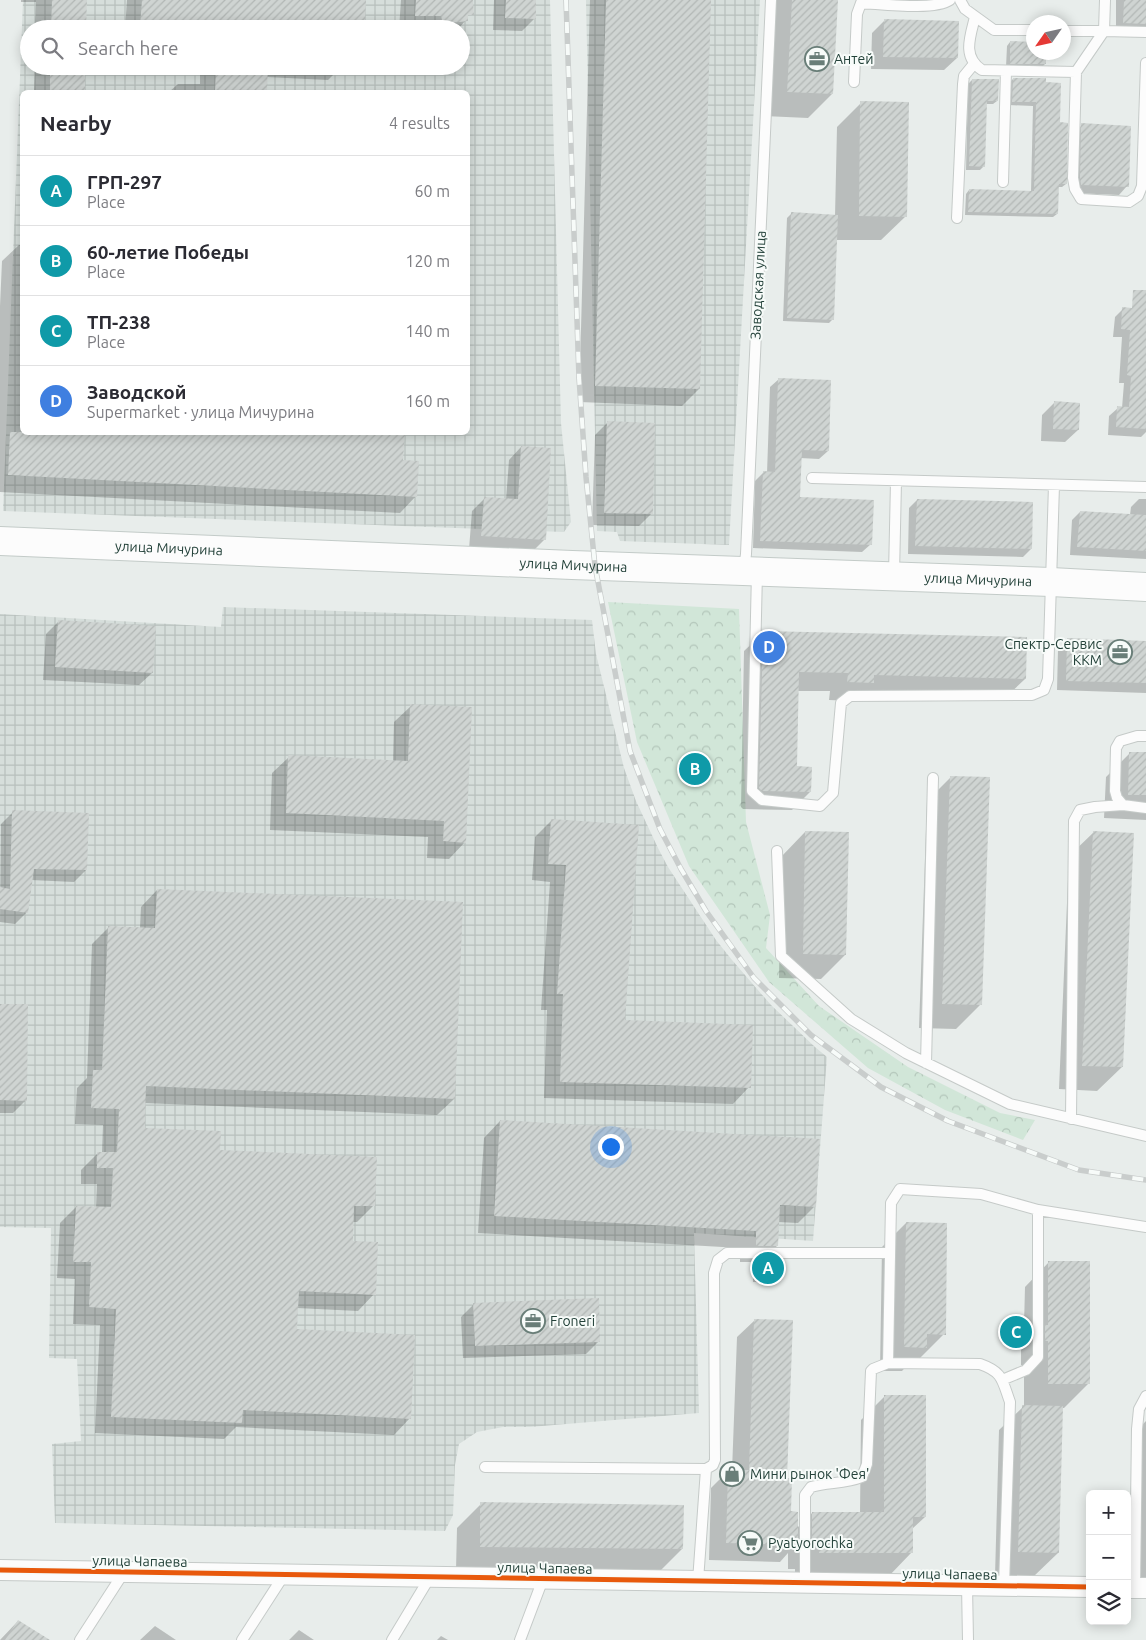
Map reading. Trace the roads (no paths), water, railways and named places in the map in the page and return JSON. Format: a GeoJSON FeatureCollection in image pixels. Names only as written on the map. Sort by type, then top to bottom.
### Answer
{"type":"FeatureCollection","features":[{"type":"Feature","properties":{"kind":"main road","name":"улица Мичурина"},"geometry":{"type":"LineString","coordinates":[[0,541],[1146,587]]}},
{"type":"Feature","properties":{"kind":"street","name":"улица Чапаева"},"geometry":{"type":"LineString","coordinates":[[0,1570],[1086,1587]]}},
{"type":"Feature","properties":{"kind":"lane","name":"Заводская улица"},"geometry":{"type":"LineString","coordinates":[[771,0],[747,544],[750,570],[752,792],[762,800],[820,806],[833,794],[840,703],[850,696],[1032,695],[1044,690],[1048,679],[1051,582]]}},
{"type":"Feature","properties":{"kind":"lane"},"geometry":{"type":"LineString","coordinates":[[854,82],[857,14],[861,3],[931,6],[946,3],[950,0]]}},
{"type":"Feature","properties":{"kind":"lane"},"geometry":{"type":"LineString","coordinates":[[960,0],[965,8],[975,17],[994,30],[1026,30]]}},
{"type":"Feature","properties":{"kind":"lane"},"geometry":{"type":"LineString","coordinates":[[1105,0],[1104,31],[1076,72],[1072,178],[1075,189],[1081,199],[1129,202],[1138,196],[1142,186],[1146,63]]}},
{"type":"Feature","properties":{"kind":"lane"},"geometry":{"type":"LineString","coordinates":[[975,17],[969,43],[969,53],[973,64],[982,70],[1076,72]]}},
{"type":"Feature","properties":{"kind":"lane"},"geometry":{"type":"LineString","coordinates":[[1071,30],[1146,32]]}},
{"type":"Feature","properties":{"kind":"lane"},"geometry":{"type":"LineString","coordinates":[[957,218],[963,84],[964,76],[973,64]]}},
{"type":"Feature","properties":{"kind":"lane"},"geometry":{"type":"LineString","coordinates":[[1003,182],[1006,71]]}},
{"type":"Feature","properties":{"kind":"lane"},"geometry":{"type":"LineString","coordinates":[[812,478],[1146,486]]}},
{"type":"Feature","properties":{"kind":"lane"},"geometry":{"type":"LineString","coordinates":[[894,576],[896,481]]}},
{"type":"Feature","properties":{"kind":"lane"},"geometry":{"type":"LineString","coordinates":[[1051,582],[1054,485]]}},
{"type":"Feature","properties":{"kind":"lane"},"geometry":{"type":"LineString","coordinates":[[1123,806],[1117,798],[1115,791],[1116,748],[1120,740],[1146,736]]}},
{"type":"Feature","properties":{"kind":"lane"},"geometry":{"type":"LineString","coordinates":[[926,1063],[933,778]]}},
{"type":"Feature","properties":{"kind":"lane"},"geometry":{"type":"LineString","coordinates":[[1071,1119],[1074,821],[1080,810],[1094,807],[1123,806],[1146,808]]}},
{"type":"Feature","properties":{"kind":"lane"},"geometry":{"type":"LineString","coordinates":[[777,851],[781,956],[851,1019],[906,1054],[1010,1104],[1146,1136]]}},
{"type":"Feature","properties":{"kind":"lane"},"geometry":{"type":"LineString","coordinates":[[888,1363],[891,1203],[900,1189],[982,1194],[1038,1210],[1146,1227]]}},
{"type":"Feature","properties":{"kind":"lane"},"geometry":{"type":"LineString","coordinates":[[1002,1380],[1026,1370],[1038,1357],[1038,1210]]}},
{"type":"Feature","properties":{"kind":"lane"},"geometry":{"type":"LineString","coordinates":[[485,1467],[706,1470],[716,1460],[714,1273],[718,1260],[727,1254],[741,1252],[890,1254]]}},
{"type":"Feature","properties":{"kind":"lane"},"geometry":{"type":"LineString","coordinates":[[805,1583],[805,1495],[810,1487],[823,1483],[851,1482],[862,1477],[867,1464],[871,1372],[873,1369],[888,1363],[980,1364],[994,1369],[1002,1380],[1010,1402],[1004,1586]]}},
{"type":"Feature","properties":{"kind":"lane"},"geometry":{"type":"LineString","coordinates":[[1136,1588],[1137,1429],[1139,1409],[1146,1396]]}},
{"type":"Feature","properties":{"kind":"lane"},"geometry":{"type":"LineString","coordinates":[[698,1581],[706,1470]]}},
{"type":"Feature","properties":{"kind":"lane"},"geometry":{"type":"LineString","coordinates":[[80,1640],[124,1572]]}},
{"type":"Feature","properties":{"kind":"lane"},"geometry":{"type":"LineString","coordinates":[[242,1640],[284,1575]]}},
{"type":"Feature","properties":{"kind":"lane"},"geometry":{"type":"LineString","coordinates":[[392,1640],[430,1577]]}},
{"type":"Feature","properties":{"kind":"lane"},"geometry":{"type":"LineString","coordinates":[[520,1640],[543,1579]]}},
{"type":"Feature","properties":{"kind":"lane"},"geometry":{"type":"LineString","coordinates":[[968,1585],[968,1640]]}},
{"type":"Feature","properties":{"kind":"railway"},"geometry":{"type":"LineString","coordinates":[[566,0],[579,378],[595,566],[630,751],[660,829],[706,911],[754,978],[811,1035],[881,1087],[948,1121],[1079,1170],[1146,1180]]}},
{"type":"Feature","properties":{"kind":"place","name":"Антей"},"geometry":{"type":"Point","coordinates":[817,59]}},
{"type":"Feature","properties":{"kind":"place","name":"Заводской"},"geometry":{"type":"Point","coordinates":[769,647]}},
{"type":"Feature","properties":{"kind":"place","name":"Спектр-Сервис ККМ"},"geometry":{"type":"Point","coordinates":[1120,652]}},
{"type":"Feature","properties":{"kind":"place","name":"60-летие Победы"},"geometry":{"type":"Point","coordinates":[695,769]}},
{"type":"Feature","properties":{"kind":"place","name":"ГРП-297"},"geometry":{"type":"Point","coordinates":[768,1268]}},
{"type":"Feature","properties":{"kind":"place","name":"Froneri"},"geometry":{"type":"Point","coordinates":[533,1321]}},
{"type":"Feature","properties":{"kind":"place","name":"ТП-238"},"geometry":{"type":"Point","coordinates":[1016,1332]}},
{"type":"Feature","properties":{"kind":"place","name":"Мини рынок 'Фея'"},"geometry":{"type":"Point","coordinates":[732,1474]}},
{"type":"Feature","properties":{"kind":"place","name":"Pyatyorochka"},"geometry":{"type":"Point","coordinates":[750,1543]}}]}
